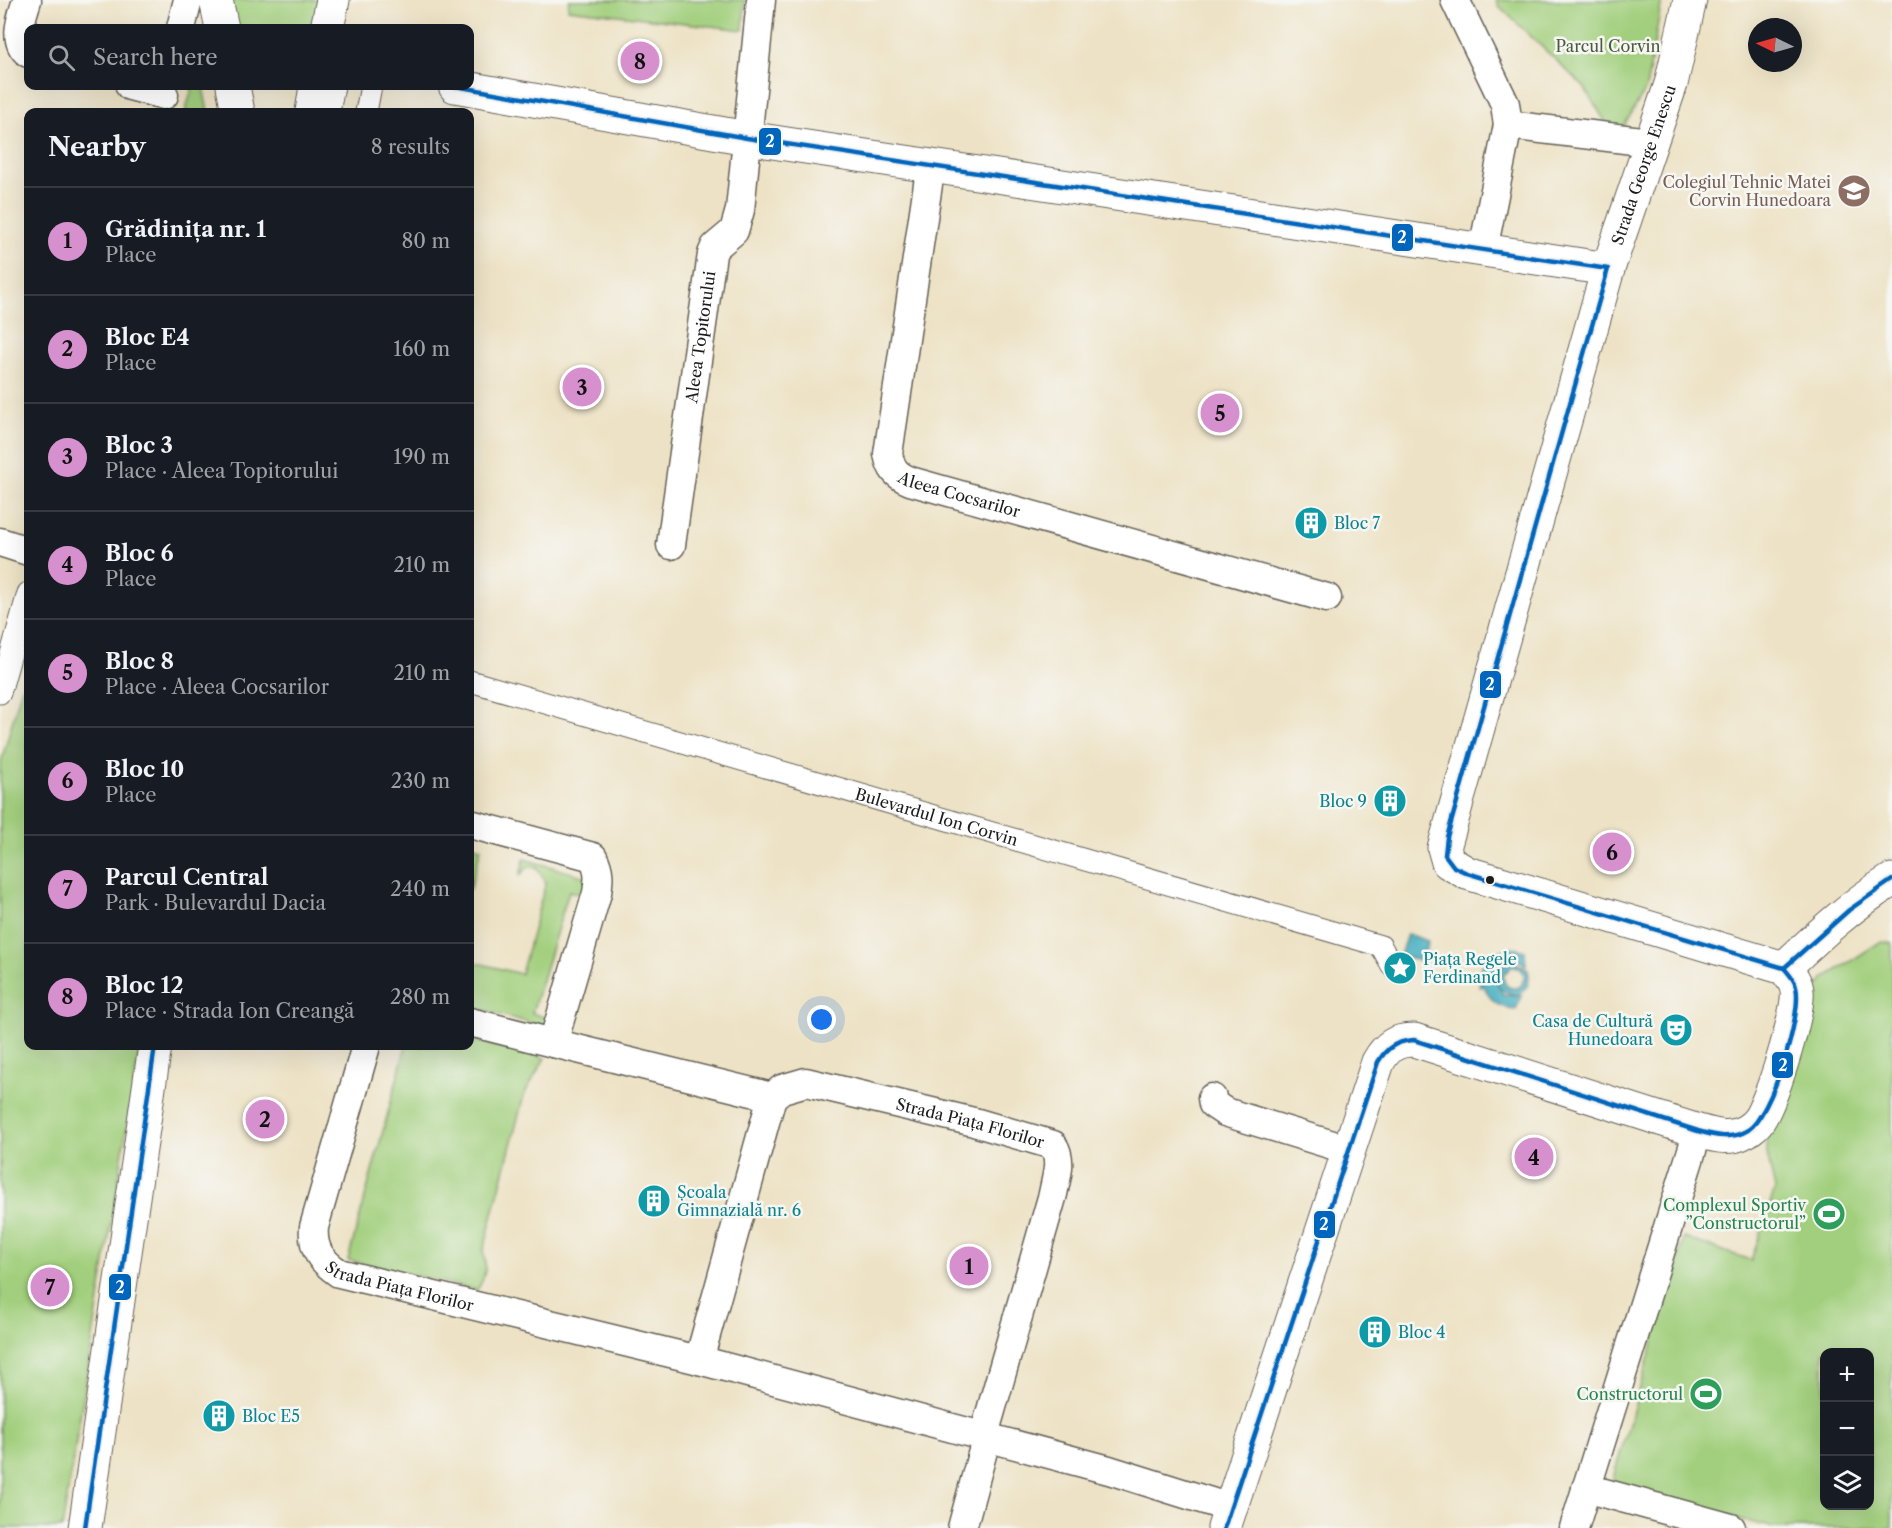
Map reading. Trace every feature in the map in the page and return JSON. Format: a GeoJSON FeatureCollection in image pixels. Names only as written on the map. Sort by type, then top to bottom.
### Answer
{"type":"FeatureCollection","features":[{"type":"Feature","properties":{"kind":"street"},"geometry":{"type":"LineString","coordinates":[[24,48],[20,44],[19,36],[27,0]]}},
{"type":"Feature","properties":{"kind":"street"},"geometry":{"type":"LineString","coordinates":[[182,24],[188,0]]}},
{"type":"Feature","properties":{"kind":"street"},"geometry":{"type":"LineString","coordinates":[[216,0],[221,24]]}},
{"type":"Feature","properties":{"kind":"street"},"geometry":{"type":"LineString","coordinates":[[328,24],[333,0]]}},
{"type":"Feature","properties":{"kind":"street","name":"Aleea Topitorului"},"geometry":{"type":"LineString","coordinates":[[671,545],[712,254],[715,247],[734,231],[736,224],[761,0]]}},
{"type":"Feature","properties":{"kind":"street"},"geometry":{"type":"LineString","coordinates":[[1455,0],[1505,104],[1508,125],[1483,250]]}},
{"type":"Feature","properties":{"kind":"street","name":"Strada George Enescu"},"geometry":{"type":"LineString","coordinates":[[1690,0],[1671,84],[1608,269],[1444,848],[1448,862],[1467,873],[1784,968]]}},
{"type":"Feature","properties":{"kind":"street"},"geometry":{"type":"LineString","coordinates":[[141,90],[163,98]]}},
{"type":"Feature","properties":{"kind":"street"},"geometry":{"type":"LineString","coordinates":[[234,90],[237,108]]}},
{"type":"Feature","properties":{"kind":"street"},"geometry":{"type":"LineString","coordinates":[[313,108],[315,90]]}},
{"type":"Feature","properties":{"kind":"street"},"geometry":{"type":"LineString","coordinates":[[330,108],[333,90]]}},
{"type":"Feature","properties":{"kind":"street"},"geometry":{"type":"LineString","coordinates":[[367,108],[370,90]]}},
{"type":"Feature","properties":{"kind":"street"},"geometry":{"type":"LineString","coordinates":[[474,90],[747,138],[1608,269]]}},
{"type":"Feature","properties":{"kind":"street"},"geometry":{"type":"LineString","coordinates":[[1508,125],[1650,142]]}},
{"type":"Feature","properties":{"kind":"street","name":"Aleea Cocsarilor"},"geometry":{"type":"LineString","coordinates":[[931,165],[888,454],[891,466],[897,475],[932,488],[1327,598]]}},
{"type":"Feature","properties":{"kind":"street"},"geometry":{"type":"LineString","coordinates":[[0,542],[24,550]]}},
{"type":"Feature","properties":{"kind":"street"},"geometry":{"type":"LineString","coordinates":[[0,693],[24,607]]}},
{"type":"Feature","properties":{"kind":"street","name":"Bulevardul Ion Corvin"},"geometry":{"type":"LineString","coordinates":[[474,682],[1382,946],[1392,966]]}},
{"type":"Feature","properties":{"kind":"street"},"geometry":{"type":"LineString","coordinates":[[474,825],[593,858],[597,866],[600,878],[597,893],[553,1043]]}},
{"type":"Feature","properties":{"kind":"street"},"geometry":{"type":"LineString","coordinates":[[1227,1518],[1378,1062],[1384,1050],[1394,1042],[1414,1040],[1698,1131],[1729,1137],[1743,1133],[1758,1122],[1767,1105],[1794,1019],[1797,1000],[1794,979],[1784,968],[1850,909],[1892,880]]}},
{"type":"Feature","properties":{"kind":"street"},"geometry":{"type":"LineString","coordinates":[[474,1023],[772,1097],[699,1360]]}},
{"type":"Feature","properties":{"kind":"street"},"geometry":{"type":"LineString","coordinates":[[85,1528],[154,1050]]}},
{"type":"Feature","properties":{"kind":"street","name":"Strada Piața Florilor"},"geometry":{"type":"LineString","coordinates":[[365,1050],[314,1227],[313,1241],[319,1256],[339,1273],[699,1360],[985,1435],[1227,1518]]}},
{"type":"Feature","properties":{"kind":"street","name":"Strada Piața Florilor"},"geometry":{"type":"LineString","coordinates":[[772,1097],[782,1089],[806,1082],[1043,1140],[1053,1145],[1058,1152],[1053,1194],[985,1435]]}},
{"type":"Feature","properties":{"kind":"street"},"geometry":{"type":"LineString","coordinates":[[1212,1098],[1213,1104],[1225,1112],[1349,1150]]}},
{"type":"Feature","properties":{"kind":"street"},"geometry":{"type":"LineString","coordinates":[[1574,1528],[1698,1131]]}},
{"type":"Feature","properties":{"kind":"street"},"geometry":{"type":"LineString","coordinates":[[962,1528],[985,1435]]}},
{"type":"Feature","properties":{"kind":"street"},"geometry":{"type":"LineString","coordinates":[[1586,1488],[1731,1528]]}},
{"type":"Feature","properties":{"kind":"green space"},"geometry":{"type":"Polygon","coordinates":[[[227,0],[320,0],[315,24],[232,24],[227,0]]]}},
{"type":"Feature","properties":{"kind":"green space"},"geometry":{"type":"Polygon","coordinates":[[[569,0],[745,0],[743,30],[568,9],[569,0]]]}},
{"type":"Feature","properties":{"kind":"green space","name":"Parcul Corvin"},"geometry":{"type":"Polygon","coordinates":[[[1496,0],[1662,0],[1646,89],[1616,139],[1584,87],[1499,6],[1496,0]]]}},
{"type":"Feature","properties":{"kind":"green space"},"geometry":{"type":"Polygon","coordinates":[[[192,90],[204,90],[207,108],[186,108],[192,90]]]}},
{"type":"Feature","properties":{"kind":"green space"},"geometry":{"type":"Polygon","coordinates":[[[24,679],[24,1050],[139,1050],[62,1528],[0,1528],[0,766],[24,679]]]}},
{"type":"Feature","properties":{"kind":"green space"},"geometry":{"type":"Polygon","coordinates":[[[474,846],[481,848],[474,875],[474,846]]]}},
{"type":"Feature","properties":{"kind":"green space"},"geometry":{"type":"Polygon","coordinates":[[[524,859],[586,877],[587,896],[569,891],[532,1013],[550,1019],[542,1026],[474,1008],[474,962],[521,974],[546,882],[536,867],[528,867],[520,875],[524,859]]]}},
{"type":"Feature","properties":{"kind":"green space","name":"Complexul Sportiv ”Constructorul”"},"geometry":{"type":"Polygon","coordinates":[[[1880,942],[1892,943],[1892,1528],[1773,1528],[1611,1485],[1684,1238],[1751,1260],[1775,1189],[1767,1154],[1767,1121],[1807,1001],[1823,979],[1880,942]]]}},
{"type":"Feature","properties":{"kind":"green space"},"geometry":{"type":"Polygon","coordinates":[[[474,1040],[545,1058],[524,1095],[483,1252],[484,1276],[477,1290],[348,1260],[405,1050],[474,1050],[474,1040]]]}},
{"type":"Feature","properties":{"kind":"water"},"geometry":{"type":"Polygon","coordinates":[[[1407,934],[1428,941],[1422,962],[1400,955],[1407,934]]]}},
{"type":"Feature","properties":{"kind":"water"},"geometry":{"type":"Polygon","coordinates":[[[1512,947],[1525,951],[1526,965],[1520,961],[1508,960],[1498,967],[1495,979],[1503,994],[1522,996],[1516,1009],[1505,1008],[1496,1003],[1484,986],[1480,987],[1480,972],[1490,954],[1494,950],[1495,953],[1512,947]]]}},
{"type":"Feature","properties":{"kind":"water"},"geometry":{"type":"Polygon","coordinates":[[[1514,962],[1528,970],[1528,983],[1522,992],[1514,995],[1500,989],[1496,979],[1504,964],[1514,962]],[[1511,967],[1504,974],[1504,981],[1511,988],[1521,986],[1525,976],[1519,968],[1511,967]]]}},
{"type":"Feature","properties":{"kind":"transit line","name":"2"},"geometry":{"type":"LineString","coordinates":[[474,89],[747,138],[1608,269],[1447,837],[1445,855],[1454,867],[1467,873],[1784,968],[1792,977],[1797,1000],[1795,1019],[1783,1063],[1775,1086],[1757,1121],[1742,1133],[1723,1136],[1698,1131],[1414,1040],[1398,1043],[1385,1052],[1378,1062],[1224,1528]]}},
{"type":"Feature","properties":{"kind":"transit line","name":"2"},"geometry":{"type":"LineString","coordinates":[[1784,968],[1849,910],[1892,880]]}},
{"type":"Feature","properties":{"kind":"transit line","name":"2"},"geometry":{"type":"LineString","coordinates":[[85,1528],[154,1050]]}},
{"type":"Feature","properties":{"kind":"place","name":"Bloc 12"},"geometry":{"type":"Point","coordinates":[640,61]}},
{"type":"Feature","properties":{"kind":"place","name":"Colegiul Tehnic Matei Corvin Hunedoara"},"geometry":{"type":"Point","coordinates":[1854,191]}},
{"type":"Feature","properties":{"kind":"place","name":"Bloc 3"},"geometry":{"type":"Point","coordinates":[582,387]}},
{"type":"Feature","properties":{"kind":"place","name":"Bloc 8"},"geometry":{"type":"Point","coordinates":[1220,413]}},
{"type":"Feature","properties":{"kind":"place","name":"Bloc 7"},"geometry":{"type":"Point","coordinates":[1311,523]}},
{"type":"Feature","properties":{"kind":"place","name":"Bloc 9"},"geometry":{"type":"Point","coordinates":[1390,801]}},
{"type":"Feature","properties":{"kind":"place","name":"Bloc 10"},"geometry":{"type":"Point","coordinates":[1612,852]}},
{"type":"Feature","properties":{"kind":"place","name":"Piața Regele Ferdinand"},"geometry":{"type":"Point","coordinates":[1400,968]}},
{"type":"Feature","properties":{"kind":"place","name":"Casa de Cultură Hunedoara"},"geometry":{"type":"Point","coordinates":[1676,1030]}},
{"type":"Feature","properties":{"kind":"place","name":"Bloc E4"},"geometry":{"type":"Point","coordinates":[265,1119]}},
{"type":"Feature","properties":{"kind":"place","name":"Bloc 6"},"geometry":{"type":"Point","coordinates":[1534,1157]}},
{"type":"Feature","properties":{"kind":"place","name":"Școala Gimnazială nr. 6"},"geometry":{"type":"Point","coordinates":[654,1201]}},
{"type":"Feature","properties":{"kind":"place","name":"Complexul Sportiv ”Constructorul”"},"geometry":{"type":"Point","coordinates":[1829,1214]}},
{"type":"Feature","properties":{"kind":"place","name":"Grădinița nr. 1"},"geometry":{"type":"Point","coordinates":[969,1266]}},
{"type":"Feature","properties":{"kind":"place","name":"Parcul Central"},"geometry":{"type":"Point","coordinates":[50,1287]}},
{"type":"Feature","properties":{"kind":"place","name":"Bloc 4"},"geometry":{"type":"Point","coordinates":[1375,1332]}},
{"type":"Feature","properties":{"kind":"place","name":"Constructorul"},"geometry":{"type":"Point","coordinates":[1706,1394]}},
{"type":"Feature","properties":{"kind":"place","name":"Bloc E5"},"geometry":{"type":"Point","coordinates":[219,1416]}}]}
